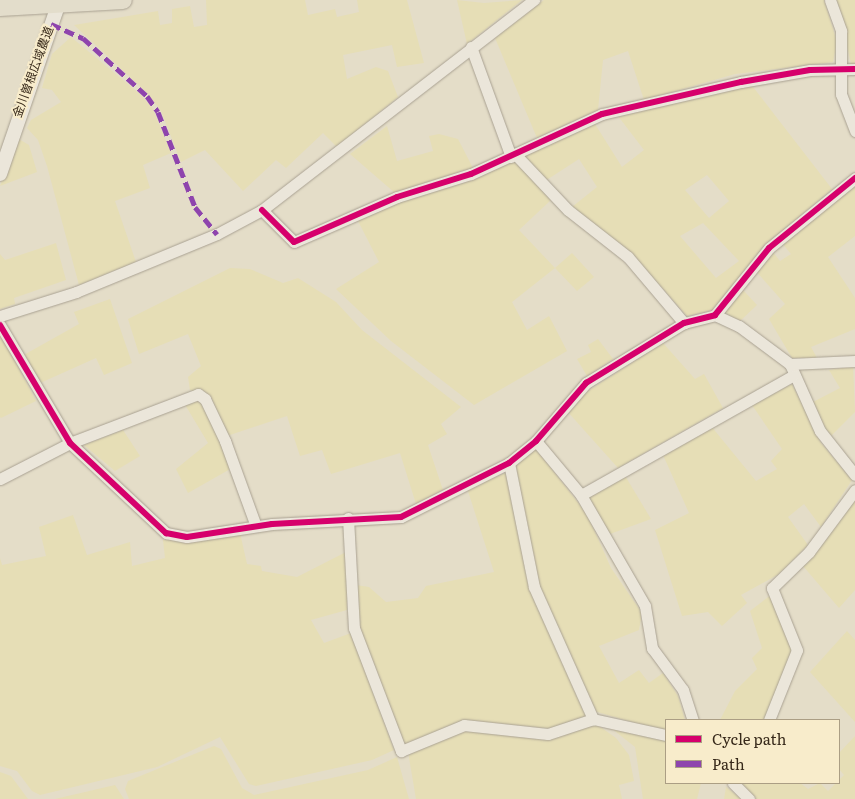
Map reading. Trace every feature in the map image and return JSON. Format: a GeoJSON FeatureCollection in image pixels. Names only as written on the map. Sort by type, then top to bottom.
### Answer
{"type":"FeatureCollection","features":[{"type":"Feature","properties":{"kind":"main road"},"geometry":{"type":"LineString","coordinates":[[0,8],[123,0]]}},
{"type":"Feature","properties":{"kind":"street"},"geometry":{"type":"LineString","coordinates":[[0,316],[76,292],[217,234],[262,210],[534,0]]}},
{"type":"Feature","properties":{"kind":"street"},"geometry":{"type":"LineString","coordinates":[[830,0],[841,31],[841,94],[855,131]]}},
{"type":"Feature","properties":{"kind":"street","name":"金川曽根広域農道"},"geometry":{"type":"LineString","coordinates":[[0,174],[59,3]]}},
{"type":"Feature","properties":{"kind":"street"},"geometry":{"type":"LineString","coordinates":[[471,47],[513,155],[568,210],[628,256],[684,323]]}},
{"type":"Feature","properties":{"kind":"street"},"geometry":{"type":"LineString","coordinates":[[262,210],[294,242],[397,197],[513,155],[602,114],[741,82],[810,70],[855,69]]}},
{"type":"Feature","properties":{"kind":"street"},"geometry":{"type":"LineString","coordinates":[[0,325],[70,443],[166,533],[187,537],[256,526],[348,518],[401,517],[509,463],[536,441],[586,383],[684,323],[715,315],[769,248],[855,178]]}},
{"type":"Feature","properties":{"kind":"street"},"geometry":{"type":"LineString","coordinates":[[715,315],[739,326],[792,370],[820,431],[855,475]]}},
{"type":"Feature","properties":{"kind":"street"},"geometry":{"type":"LineString","coordinates":[[581,495],[792,370],[855,361]]}},
{"type":"Feature","properties":{"kind":"street"},"geometry":{"type":"LineString","coordinates":[[0,479],[70,443],[198,394],[204,399],[225,441],[256,526]]}},
{"type":"Feature","properties":{"kind":"street"},"geometry":{"type":"LineString","coordinates":[[536,441],[581,495],[645,606],[652,648],[683,690],[693,719]]}},
{"type":"Feature","properties":{"kind":"street"},"geometry":{"type":"LineString","coordinates":[[509,463],[534,587],[593,719]]}},
{"type":"Feature","properties":{"kind":"street"},"geometry":{"type":"LineString","coordinates":[[769,719],[798,650],[772,588],[809,552],[855,490]]}},
{"type":"Feature","properties":{"kind":"street"},"geometry":{"type":"LineString","coordinates":[[348,518],[354,628],[401,751],[464,726],[548,734],[593,719],[665,736]]}},
{"type":"Feature","properties":{"kind":"street"},"geometry":{"type":"LineString","coordinates":[[734,784],[749,799]]}},
{"type":"Feature","properties":{"kind":"shaded area"},"geometry":{"type":"Polygon","coordinates":[[[206,0],[305,0],[308,15],[335,9],[337,17],[359,12],[357,0],[407,0],[424,63],[397,67],[392,45],[343,55],[347,79],[376,67],[388,71],[398,97],[337,147],[323,133],[286,168],[276,160],[243,191],[205,150],[181,162],[161,111],[146,92],[74,25],[158,11],[160,25],[172,23],[172,9],[190,6],[194,27],[207,25],[206,0]]]}},
{"type":"Feature","properties":{"kind":"shaded area"},"geometry":{"type":"Polygon","coordinates":[[[457,0],[484,3],[522,0],[467,44],[457,0]]]}},
{"type":"Feature","properties":{"kind":"shaded area"},"geometry":{"type":"Polygon","coordinates":[[[544,0],[824,0],[837,42],[833,62],[735,74],[644,100],[628,51],[603,60],[598,110],[537,138],[495,38],[544,0]]]}},
{"type":"Feature","properties":{"kind":"shaded area"},"geometry":{"type":"Polygon","coordinates":[[[836,0],[855,0],[855,64],[851,64],[836,0]]]}},
{"type":"Feature","properties":{"kind":"shaded area"},"geometry":{"type":"Polygon","coordinates":[[[71,37],[140,94],[153,109],[171,153],[143,165],[150,188],[115,201],[136,262],[79,285],[47,166],[38,140],[27,128],[31,120],[61,102],[52,90],[42,88],[52,54],[71,37]]]}},
{"type":"Feature","properties":{"kind":"shaded area"},"geometry":{"type":"Polygon","coordinates":[[[750,83],[832,189],[768,243],[713,310],[687,316],[639,262],[572,207],[597,187],[579,159],[545,181],[524,163],[525,155],[595,124],[622,167],[644,150],[618,116],[750,83]],[[707,175],[685,190],[709,218],[729,201],[707,175]],[[703,223],[680,236],[716,278],[739,261],[703,223]]]}},
{"type":"Feature","properties":{"kind":"shaded area"},"geometry":{"type":"Polygon","coordinates":[[[387,126],[397,161],[433,151],[429,136],[439,134],[458,139],[473,168],[395,193],[350,154],[387,126]]]}},
{"type":"Feature","properties":{"kind":"shaded area"},"geometry":{"type":"Polygon","coordinates":[[[17,138],[29,145],[37,172],[0,186],[17,138]]]}},
{"type":"Feature","properties":{"kind":"shaded area"},"geometry":{"type":"Polygon","coordinates":[[[509,162],[516,162],[551,200],[519,230],[555,268],[512,302],[527,330],[549,316],[567,351],[474,405],[391,341],[336,289],[379,262],[358,221],[403,199],[463,183],[509,162]]]}},
{"type":"Feature","properties":{"kind":"shaded area"},"geometry":{"type":"Polygon","coordinates":[[[855,181],[855,236],[828,257],[855,298],[855,329],[811,347],[817,358],[792,358],[769,319],[785,304],[755,270],[772,251],[780,261],[791,254],[781,242],[855,181]]]}},
{"type":"Feature","properties":{"kind":"shaded area"},"geometry":{"type":"Polygon","coordinates":[[[56,243],[66,280],[14,298],[15,304],[0,309],[0,254],[5,260],[56,243]]]}},
{"type":"Feature","properties":{"kind":"shaded area"},"geometry":{"type":"Polygon","coordinates":[[[572,253],[594,277],[577,291],[555,268],[572,253]]]}},
{"type":"Feature","properties":{"kind":"shaded area"},"geometry":{"type":"Polygon","coordinates":[[[230,268],[250,269],[283,283],[298,278],[336,302],[362,330],[461,407],[441,424],[447,434],[428,445],[443,490],[416,504],[400,453],[331,474],[322,450],[300,456],[287,416],[227,436],[211,397],[190,390],[188,377],[201,366],[188,334],[139,354],[128,319],[230,268]]]}},
{"type":"Feature","properties":{"kind":"shaded area"},"geometry":{"type":"Polygon","coordinates":[[[743,290],[757,305],[739,322],[723,311],[743,290]]]}},
{"type":"Feature","properties":{"kind":"shaded area"},"geometry":{"type":"Polygon","coordinates":[[[110,299],[132,363],[104,375],[96,358],[38,384],[22,356],[79,324],[74,312],[110,299]]]}},
{"type":"Feature","properties":{"kind":"shaded area"},"geometry":{"type":"Polygon","coordinates":[[[0,333],[36,401],[1,418],[0,417],[0,333]]]}},
{"type":"Feature","properties":{"kind":"shaded area"},"geometry":{"type":"Polygon","coordinates":[[[598,339],[613,359],[587,376],[577,359],[591,352],[588,345],[598,339]]]}},
{"type":"Feature","properties":{"kind":"shaded area"},"geometry":{"type":"Polygon","coordinates":[[[663,343],[695,379],[704,374],[723,408],[618,468],[567,411],[582,395],[663,343]]]}},
{"type":"Feature","properties":{"kind":"shaded area"},"geometry":{"type":"Polygon","coordinates":[[[853,366],[855,412],[829,438],[813,402],[840,388],[829,370],[853,366]]]}},
{"type":"Feature","properties":{"kind":"shaded area"},"geometry":{"type":"Polygon","coordinates":[[[792,384],[821,443],[852,480],[821,527],[804,504],[788,517],[808,545],[779,574],[741,595],[747,603],[722,626],[708,612],[682,616],[655,530],[689,513],[663,455],[711,426],[756,481],[777,469],[771,461],[782,449],[752,405],[792,384]]]}},
{"type":"Feature","properties":{"kind":"shaded area"},"geometry":{"type":"Polygon","coordinates":[[[193,398],[202,401],[232,468],[188,493],[176,469],[208,443],[184,403],[193,398]]]}},
{"type":"Feature","properties":{"kind":"shaded area"},"geometry":{"type":"Polygon","coordinates":[[[123,430],[140,456],[115,471],[84,445],[123,430]]]}},
{"type":"Feature","properties":{"kind":"shaded area"},"geometry":{"type":"Polygon","coordinates":[[[535,448],[587,514],[611,568],[642,613],[639,630],[599,646],[619,683],[639,670],[649,683],[663,673],[678,696],[685,719],[665,719],[665,732],[594,711],[537,586],[514,467],[535,448]]]}},
{"type":"Feature","properties":{"kind":"shaded area"},"geometry":{"type":"Polygon","coordinates":[[[506,473],[528,581],[586,716],[551,729],[473,721],[403,747],[357,629],[356,585],[369,587],[386,602],[418,598],[426,586],[494,572],[467,488],[506,473]]]}},
{"type":"Feature","properties":{"kind":"shaded area"},"geometry":{"type":"Polygon","coordinates":[[[624,474],[651,519],[610,534],[587,496],[624,474]]]}},
{"type":"Feature","properties":{"kind":"shaded area"},"geometry":{"type":"Polygon","coordinates":[[[855,495],[855,590],[839,608],[803,566],[855,495]]]}},
{"type":"Feature","properties":{"kind":"shaded area"},"geometry":{"type":"Polygon","coordinates":[[[73,515],[87,555],[130,542],[132,566],[165,558],[163,540],[240,533],[247,564],[261,566],[262,571],[297,577],[348,551],[347,610],[311,620],[324,643],[351,633],[394,750],[372,760],[256,786],[249,784],[220,737],[157,767],[40,795],[32,791],[17,771],[0,766],[0,558],[2,565],[46,556],[39,527],[73,515]]]}},
{"type":"Feature","properties":{"kind":"shaded area"},"geometry":{"type":"Polygon","coordinates":[[[772,594],[792,642],[793,656],[765,719],[721,719],[735,691],[757,669],[752,658],[762,648],[750,611],[772,594]]]}},
{"type":"Feature","properties":{"kind":"shaded area"},"geometry":{"type":"Polygon","coordinates":[[[847,631],[855,640],[855,722],[810,672],[847,631]]]}},
{"type":"Feature","properties":{"kind":"shaded area"},"geometry":{"type":"Polygon","coordinates":[[[592,721],[616,738],[629,755],[634,781],[619,785],[622,799],[416,799],[408,752],[461,730],[552,737],[592,721]]]}},
{"type":"Feature","properties":{"kind":"shaded area"},"geometry":{"type":"Polygon","coordinates":[[[611,728],[665,741],[665,784],[701,784],[697,799],[643,799],[635,747],[611,728]]]}},
{"type":"Feature","properties":{"kind":"shaded area"},"geometry":{"type":"Polygon","coordinates":[[[855,736],[855,799],[755,799],[739,784],[801,784],[808,789],[821,784],[828,791],[835,784],[840,784],[840,779],[844,775],[840,770],[840,752],[855,736]]]}},
{"type":"Feature","properties":{"kind":"shaded area"},"geometry":{"type":"Polygon","coordinates":[[[214,746],[221,749],[242,788],[254,795],[368,770],[397,757],[409,799],[129,799],[125,789],[128,781],[214,746]]]}},
{"type":"Feature","properties":{"kind":"shaded area"},"geometry":{"type":"Polygon","coordinates":[[[0,772],[11,776],[28,799],[0,799],[0,772]]]}},
{"type":"Feature","properties":{"kind":"shaded area"},"geometry":{"type":"Polygon","coordinates":[[[115,785],[124,799],[55,799],[115,785]]]}},
{"type":"Feature","properties":{"kind":"shaded area"},"geometry":{"type":"Polygon","coordinates":[[[726,787],[741,799],[724,799],[726,787]]]}},
{"type":"Feature","properties":{"kind":"marked path"},"geometry":{"type":"LineString","coordinates":[[51,24],[83,38],[147,96],[158,112],[195,207],[217,234]]}},
{"type":"Feature","properties":{"kind":"cycle path"},"geometry":{"type":"LineString","coordinates":[[262,210],[294,242],[397,197],[471,174],[602,114],[741,82],[810,70],[855,69]]}},
{"type":"Feature","properties":{"kind":"cycle path"},"geometry":{"type":"LineString","coordinates":[[0,325],[70,443],[166,533],[187,537],[272,524],[401,517],[509,463],[536,441],[586,383],[684,323],[715,315],[769,248],[855,178]]}}]}
